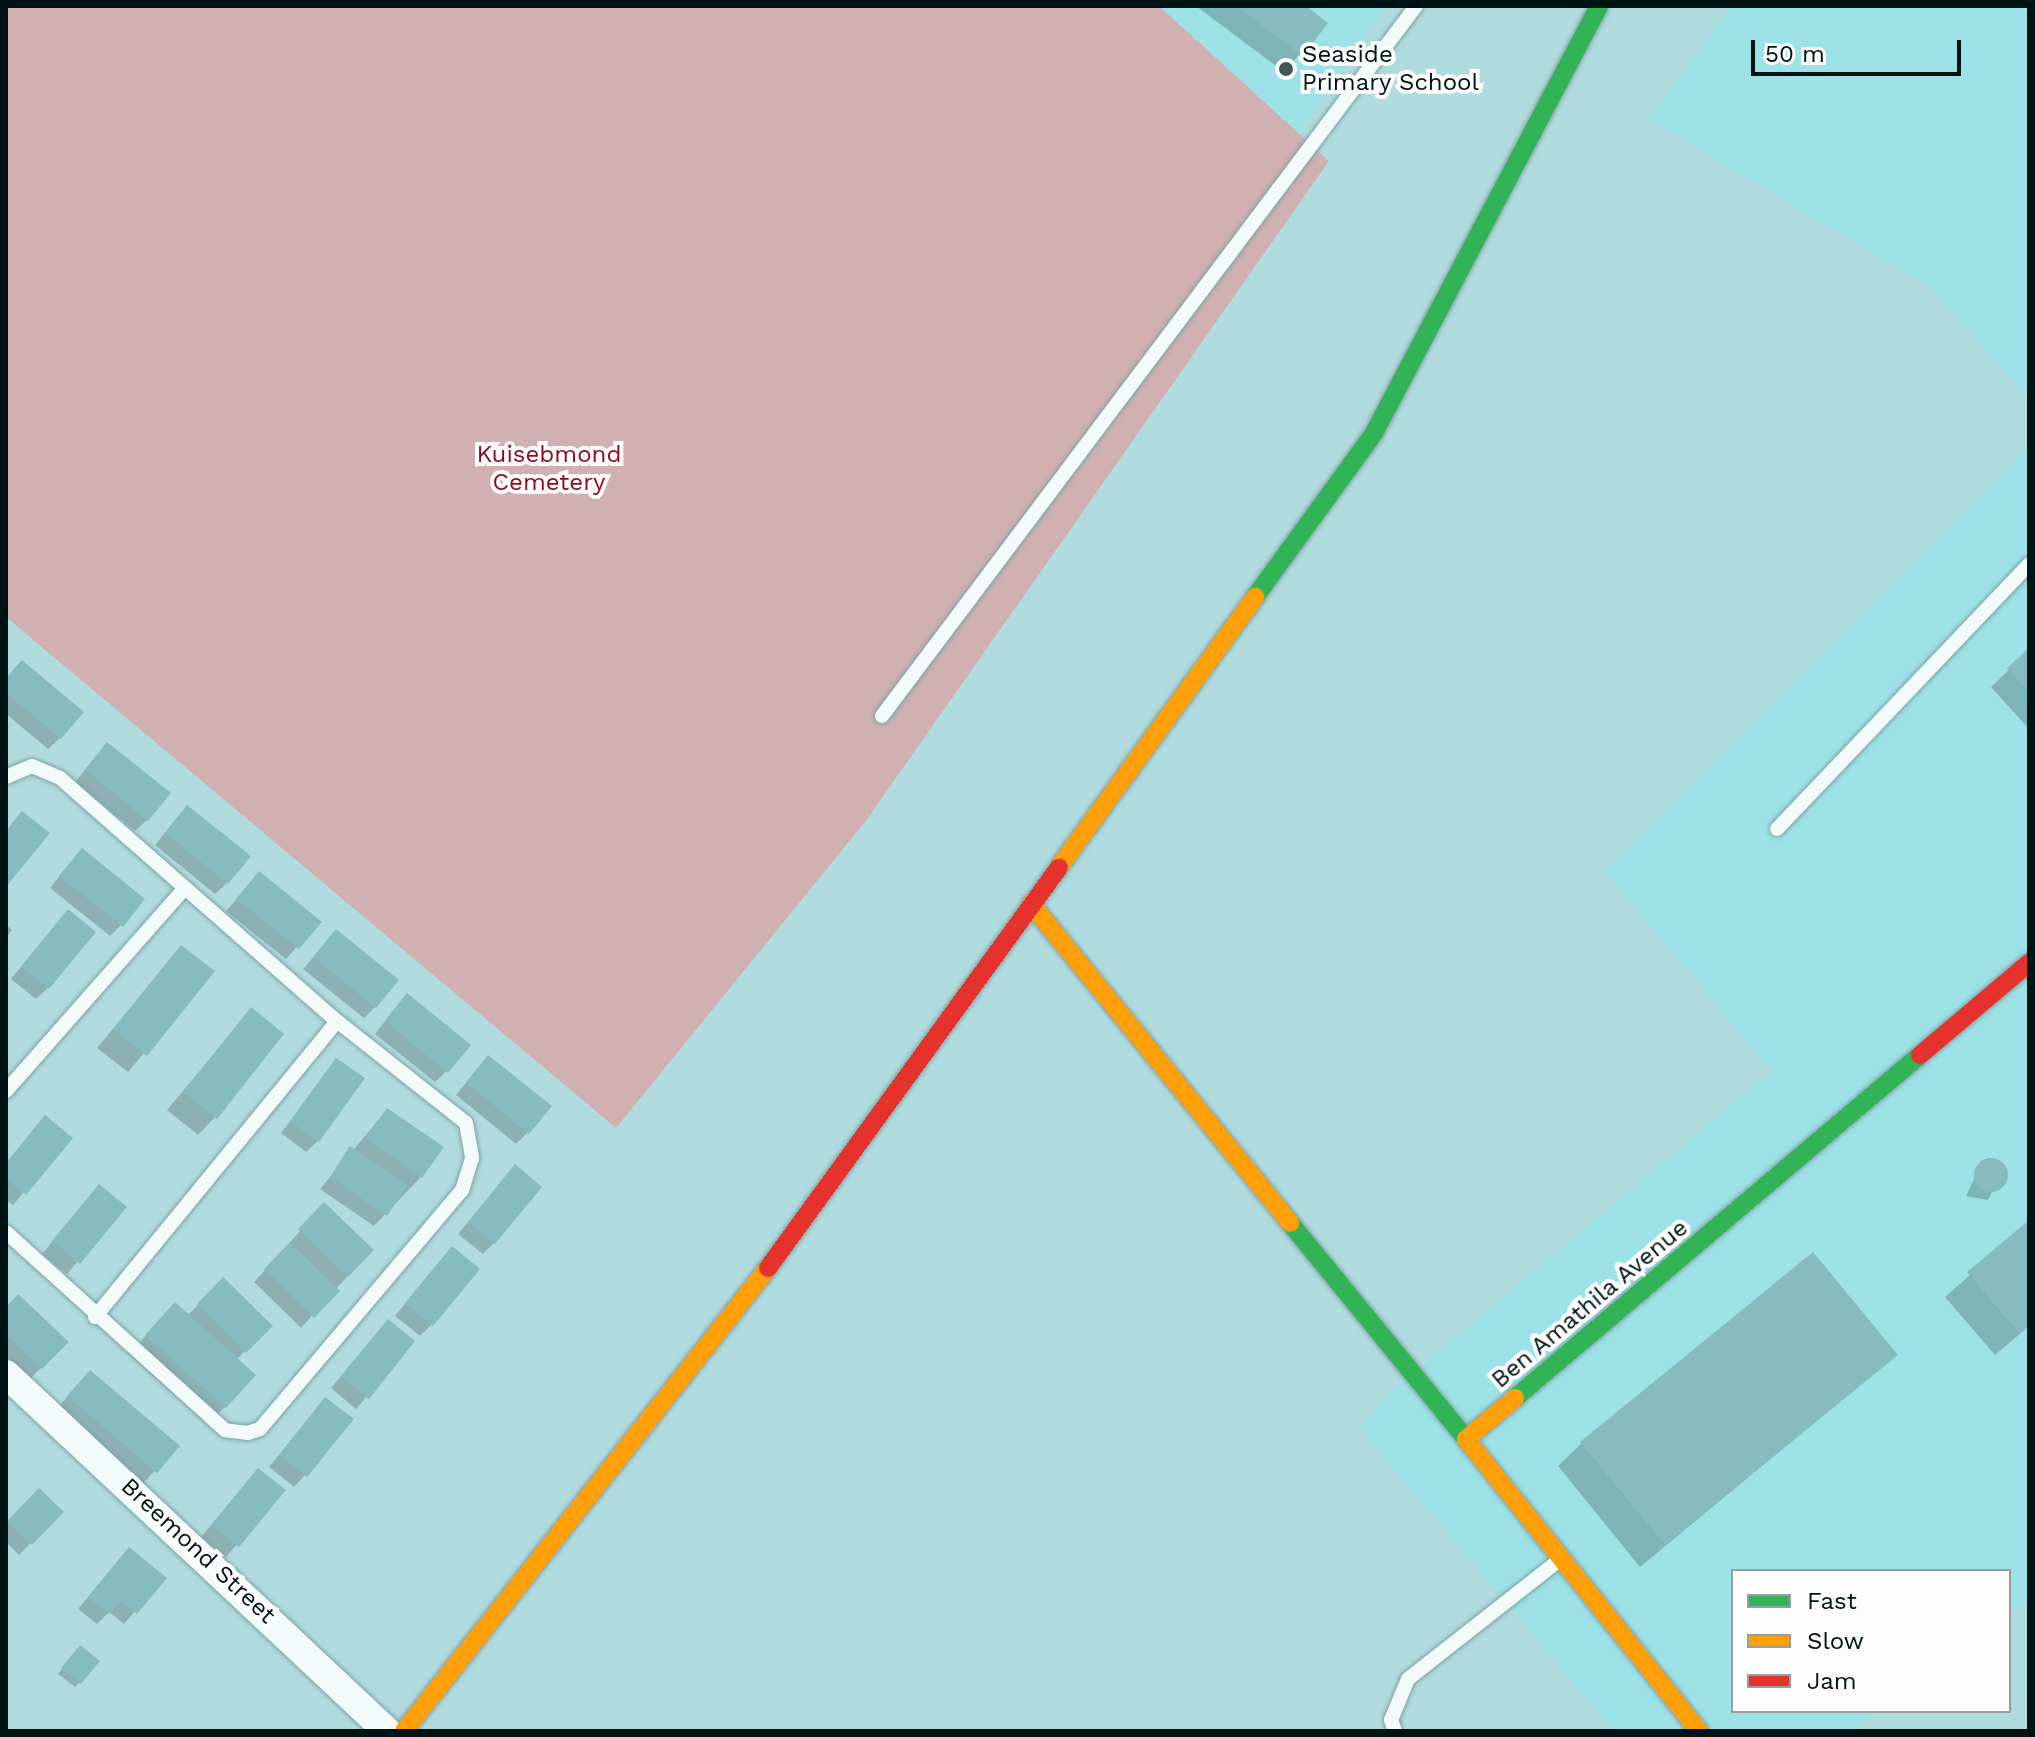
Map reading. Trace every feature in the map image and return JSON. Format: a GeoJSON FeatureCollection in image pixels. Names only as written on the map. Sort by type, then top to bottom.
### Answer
{"type":"FeatureCollection","features":[{"type":"Feature","properties":{"kind":"street"},"geometry":{"type":"LineString","coordinates":[[404,1731],[768,1270],[1374,433],[1599,6]]}},
{"type":"Feature","properties":{"kind":"street"},"geometry":{"type":"LineString","coordinates":[[1031,904],[1699,1731]]}},
{"type":"Feature","properties":{"kind":"street","name":"Ben Amathila Avenue"},"geometry":{"type":"LineString","coordinates":[[1466,1439],[1863,1110],[2029,963]]}},
{"type":"Feature","properties":{"kind":"street","name":"Breemond Street"},"geometry":{"type":"LineString","coordinates":[[6,1374],[387,1731]]}},
{"type":"Feature","properties":{"kind":"lane"},"geometry":{"type":"LineString","coordinates":[[882,716],[1416,6]]}},
{"type":"Feature","properties":{"kind":"lane"},"geometry":{"type":"LineString","coordinates":[[1777,829],[2029,564]]}},
{"type":"Feature","properties":{"kind":"lane"},"geometry":{"type":"LineString","coordinates":[[6,777],[32,766],[60,778],[337,1021],[466,1123],[472,1158],[462,1190],[260,1429],[248,1433],[225,1430],[95,1317],[6,1232]]}},
{"type":"Feature","properties":{"kind":"lane"},"geometry":{"type":"LineString","coordinates":[[6,1091],[184,889]]}},
{"type":"Feature","properties":{"kind":"lane"},"geometry":{"type":"LineString","coordinates":[[95,1317],[337,1021]]}},
{"type":"Feature","properties":{"kind":"lane"},"geometry":{"type":"LineString","coordinates":[[1395,1731],[1391,1720],[1408,1679],[1559,1561]]}},
{"type":"Feature","properties":{"kind":"shaded area","name":"Seaside Primary School"},"geometry":{"type":"Polygon","coordinates":[[[1159,6],[1387,6],[1298,132],[1159,6]]]}},
{"type":"Feature","properties":{"kind":"shaded area"},"geometry":{"type":"Polygon","coordinates":[[[1730,6],[2029,6],[2029,398],[1929,286],[1650,120],[1730,6]]]}},
{"type":"Feature","properties":{"kind":"shaded area"},"geometry":{"type":"Polygon","coordinates":[[[2029,445],[2029,1599],[2011,1612],[2011,1569],[1731,1569],[1731,1713],[1876,1713],[1852,1731],[1614,1731],[1359,1427],[1391,1391],[1772,1071],[1604,870],[2029,445]]]}},
{"type":"Feature","properties":{"kind":"green space","name":"Kuisebmond Cemetery"},"geometry":{"type":"Polygon","coordinates":[[[6,6],[1159,6],[1329,161],[865,822],[616,1128],[6,617],[6,6]]]}},
{"type":"Feature","properties":{"kind":"building"},"geometry":{"type":"Polygon","coordinates":[[[1236,6],[1306,6],[1328,23],[1303,56],[1236,6]]]}},
{"type":"Feature","properties":{"kind":"building"},"geometry":{"type":"Polygon","coordinates":[[[2029,648],[2029,693],[2007,668],[2029,648]]]}},
{"type":"Feature","properties":{"kind":"building"},"geometry":{"type":"Polygon","coordinates":[[[22,660],[84,712],[61,739],[6,693],[6,678],[22,660]]]}},
{"type":"Feature","properties":{"kind":"building"},"geometry":{"type":"Polygon","coordinates":[[[107,742],[171,793],[148,821],[85,770],[107,742]]]}},
{"type":"Feature","properties":{"kind":"building"},"geometry":{"type":"Polygon","coordinates":[[[187,805],[251,856],[228,884],[165,833],[187,805]]]}},
{"type":"Feature","properties":{"kind":"building"},"geometry":{"type":"Polygon","coordinates":[[[22,811],[50,833],[6,887],[6,831],[22,811]]]}},
{"type":"Feature","properties":{"kind":"building"},"geometry":{"type":"Polygon","coordinates":[[[82,848],[145,899],[123,927],[59,876],[82,848]]]}},
{"type":"Feature","properties":{"kind":"building"},"geometry":{"type":"Polygon","coordinates":[[[259,871],[322,922],[299,949],[236,899],[259,871]]]}},
{"type":"Feature","properties":{"kind":"building"},"geometry":{"type":"Polygon","coordinates":[[[68,909],[96,932],[49,989],[21,967],[68,909]]]}},
{"type":"Feature","properties":{"kind":"building"},"geometry":{"type":"Polygon","coordinates":[[[336,929],[399,980],[376,1008],[313,957],[336,929]]]}},
{"type":"Feature","properties":{"kind":"building"},"geometry":{"type":"Polygon","coordinates":[[[181,945],[215,971],[147,1056],[113,1029],[181,945]]]}},
{"type":"Feature","properties":{"kind":"building"},"geometry":{"type":"Polygon","coordinates":[[[407,993],[471,1045],[448,1073],[385,1021],[407,993]]]}},
{"type":"Feature","properties":{"kind":"building"},"geometry":{"type":"Polygon","coordinates":[[[251,1007],[284,1034],[217,1119],[183,1092],[251,1007]]]}},
{"type":"Feature","properties":{"kind":"building"},"geometry":{"type":"Polygon","coordinates":[[[488,1055],[552,1106],[529,1134],[466,1083],[488,1055]]]}},
{"type":"Feature","properties":{"kind":"building"},"geometry":{"type":"Polygon","coordinates":[[[336,1058],[365,1078],[319,1142],[290,1121],[336,1058]]]}},
{"type":"Feature","properties":{"kind":"building"},"geometry":{"type":"Polygon","coordinates":[[[387,1108],[444,1147],[422,1178],[365,1138],[387,1108]]]}},
{"type":"Feature","properties":{"kind":"building"},"geometry":{"type":"Polygon","coordinates":[[[45,1115],[73,1138],[26,1195],[6,1179],[6,1163],[45,1115]]]}},
{"type":"Feature","properties":{"kind":"building"},"geometry":{"type":"Polygon","coordinates":[[[350,1146],[408,1185],[387,1216],[330,1177],[350,1146]]]}},
{"type":"Feature","properties":{"kind":"building"},"geometry":{"type":"Polygon","coordinates":[[[1991,1158],[2003,1163],[2008,1175],[2003,1187],[1991,1192],[1979,1187],[1974,1175],[1979,1163],[1991,1158]]]}},
{"type":"Feature","properties":{"kind":"building"},"geometry":{"type":"Polygon","coordinates":[[[515,1164],[542,1187],[495,1244],[468,1222],[515,1164]]]}},
{"type":"Feature","properties":{"kind":"building"},"geometry":{"type":"Polygon","coordinates":[[[99,1184],[127,1207],[80,1264],[52,1241],[99,1184]]]}},
{"type":"Feature","properties":{"kind":"building"},"geometry":{"type":"Polygon","coordinates":[[[324,1202],[374,1250],[348,1277],[298,1229],[324,1202]]]}},
{"type":"Feature","properties":{"kind":"building"},"geometry":{"type":"Polygon","coordinates":[[[2029,1220],[2029,1325],[2019,1333],[1967,1272],[2029,1220]]]}},
{"type":"Feature","properties":{"kind":"building"},"geometry":{"type":"Polygon","coordinates":[[[290,1242],[340,1291],[314,1318],[264,1269],[290,1242]]]}},
{"type":"Feature","properties":{"kind":"building"},"geometry":{"type":"Polygon","coordinates":[[[452,1246],[480,1269],[433,1326],[405,1303],[452,1246]]]}},
{"type":"Feature","properties":{"kind":"building"},"geometry":{"type":"Polygon","coordinates":[[[1813,1252],[1898,1355],[1665,1545],[1580,1442],[1813,1252]]]}},
{"type":"Feature","properties":{"kind":"building"},"geometry":{"type":"Polygon","coordinates":[[[223,1277],[273,1326],[246,1353],[197,1304],[223,1277]]]}},
{"type":"Feature","properties":{"kind":"building"},"geometry":{"type":"Polygon","coordinates":[[[18,1294],[69,1342],[42,1369],[6,1334],[6,1307],[18,1294]]]}},
{"type":"Feature","properties":{"kind":"building"},"geometry":{"type":"Polygon","coordinates":[[[175,1302],[256,1375],[226,1408],[145,1335],[175,1302]]]}},
{"type":"Feature","properties":{"kind":"building"},"geometry":{"type":"Polygon","coordinates":[[[388,1319],[415,1341],[369,1399],[341,1376],[388,1319]]]}},
{"type":"Feature","properties":{"kind":"building"},"geometry":{"type":"Polygon","coordinates":[[[90,1370],[180,1446],[157,1473],[67,1396],[90,1370]]]}},
{"type":"Feature","properties":{"kind":"building"},"geometry":{"type":"Polygon","coordinates":[[[325,1397],[354,1419],[307,1477],[279,1455],[325,1397]]]}},
{"type":"Feature","properties":{"kind":"building"},"geometry":{"type":"Polygon","coordinates":[[[258,1468],[286,1490],[239,1547],[211,1525],[258,1468]]]}},
{"type":"Feature","properties":{"kind":"building"},"geometry":{"type":"Polygon","coordinates":[[[39,1488],[64,1512],[32,1545],[7,1521],[39,1488]]]}},
{"type":"Feature","properties":{"kind":"building"},"geometry":{"type":"Polygon","coordinates":[[[129,1547],[167,1578],[137,1614],[120,1601],[110,1614],[88,1597],[129,1547]]]}},
{"type":"Feature","properties":{"kind":"building"},"geometry":{"type":"Polygon","coordinates":[[[80,1645],[100,1661],[81,1684],[61,1668],[80,1645]]]}},
{"type":"Feature","properties":{"kind":"traffic: fast"},"geometry":{"type":"LineString","coordinates":[[1255,597],[1374,433],[1599,6]]}},
{"type":"Feature","properties":{"kind":"traffic: fast"},"geometry":{"type":"LineString","coordinates":[[1515,1398],[1920,1055]]}},
{"type":"Feature","properties":{"kind":"traffic: fast"},"geometry":{"type":"LineString","coordinates":[[1290,1223],[1466,1439]]}},
{"type":"Feature","properties":{"kind":"traffic: slow"},"geometry":{"type":"LineString","coordinates":[[1059,867],[1255,597]]}},
{"type":"Feature","properties":{"kind":"traffic: slow"},"geometry":{"type":"LineString","coordinates":[[1031,904],[1290,1223]]}},
{"type":"Feature","properties":{"kind":"traffic: slow"},"geometry":{"type":"LineString","coordinates":[[404,1731],[768,1268]]}},
{"type":"Feature","properties":{"kind":"traffic: slow"},"geometry":{"type":"LineString","coordinates":[[1515,1398],[1466,1439],[1699,1731]]}},
{"type":"Feature","properties":{"kind":"traffic: jam"},"geometry":{"type":"LineString","coordinates":[[768,1268],[1059,867]]}},
{"type":"Feature","properties":{"kind":"traffic: jam"},"geometry":{"type":"LineString","coordinates":[[1920,1055],[2029,963]]}},
{"type":"Feature","properties":{"kind":"place","name":"Seaside Primary School"},"geometry":{"type":"Point","coordinates":[1286,69]}}]}
